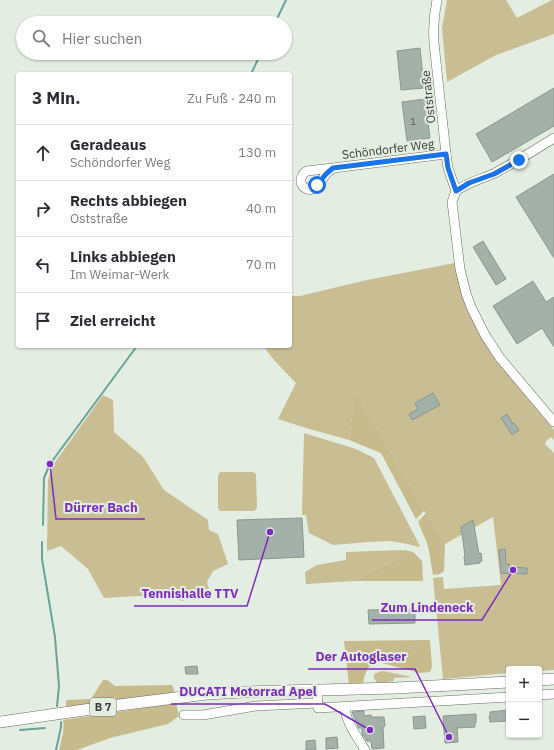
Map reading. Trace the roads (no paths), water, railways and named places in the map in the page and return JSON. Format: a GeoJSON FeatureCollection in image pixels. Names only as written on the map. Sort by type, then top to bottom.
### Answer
{"type":"FeatureCollection","features":[{"type":"Feature","properties":{"kind":"main road"},"geometry":{"type":"LineString","coordinates":[[542,680],[554,679]]}},
{"type":"Feature","properties":{"kind":"main road","name":"B 7"},"geometry":{"type":"LineString","coordinates":[[0,722],[207,694],[396,688],[506,682]]}},
{"type":"Feature","properties":{"kind":"street","name":"Oststraße"},"geometry":{"type":"LineString","coordinates":[[437,0],[433,34],[448,168],[456,191]]}},
{"type":"Feature","properties":{"kind":"street"},"geometry":{"type":"LineString","coordinates":[[554,138],[494,174],[469,183],[456,191],[452,202],[459,262],[471,307],[485,335],[500,358],[554,422]]}},
{"type":"Feature","properties":{"kind":"street","name":"Schöndorfer Weg"},"geometry":{"type":"LineString","coordinates":[[333,168],[446,154]]}},
{"type":"Feature","properties":{"kind":"street"},"geometry":{"type":"LineString","coordinates":[[317,690],[318,708],[506,697]]}},
{"type":"Feature","properties":{"kind":"street"},"geometry":{"type":"LineString","coordinates":[[542,695],[554,694]]}},
{"type":"Feature","properties":{"kind":"street"},"geometry":{"type":"LineString","coordinates":[[184,715],[203,715],[256,706],[317,703]]}},
{"type":"Feature","properties":{"kind":"street"},"geometry":{"type":"LineString","coordinates":[[345,707],[348,721],[365,750]]}},
{"type":"Feature","properties":{"kind":"waterway"},"geometry":{"type":"LineString","coordinates":[[278,16],[286,0]]}},
{"type":"Feature","properties":{"kind":"waterway"},"geometry":{"type":"LineString","coordinates":[[252,72],[258,60]]}},
{"type":"Feature","properties":{"kind":"waterway"},"geometry":{"type":"LineString","coordinates":[[43,525],[44,478],[50,464],[136,348]]}},
{"type":"Feature","properties":{"kind":"waterway"},"geometry":{"type":"LineString","coordinates":[[42,542],[42,559],[55,637],[59,686],[57,706]]}},
{"type":"Feature","properties":{"kind":"waterway"},"geometry":{"type":"LineString","coordinates":[[56,750],[61,722]]}},
{"type":"Feature","properties":{"kind":"waterway"},"geometry":{"type":"LineString","coordinates":[[20,730],[45,728]]}},
{"type":"Feature","properties":{"kind":"place","name":"Dürrer Bach"},"geometry":{"type":"Point","coordinates":[50,464]}},
{"type":"Feature","properties":{"kind":"place","name":"Tennishalle TTV"},"geometry":{"type":"Point","coordinates":[270,532]}},
{"type":"Feature","properties":{"kind":"place","name":"Zum Lindeneck"},"geometry":{"type":"Point","coordinates":[513,570]}},
{"type":"Feature","properties":{"kind":"place","name":"DUCATI Motorrad Apel"},"geometry":{"type":"Point","coordinates":[370,730]}},
{"type":"Feature","properties":{"kind":"place","name":"Der Autoglaser"},"geometry":{"type":"Point","coordinates":[449,737]}}]}
